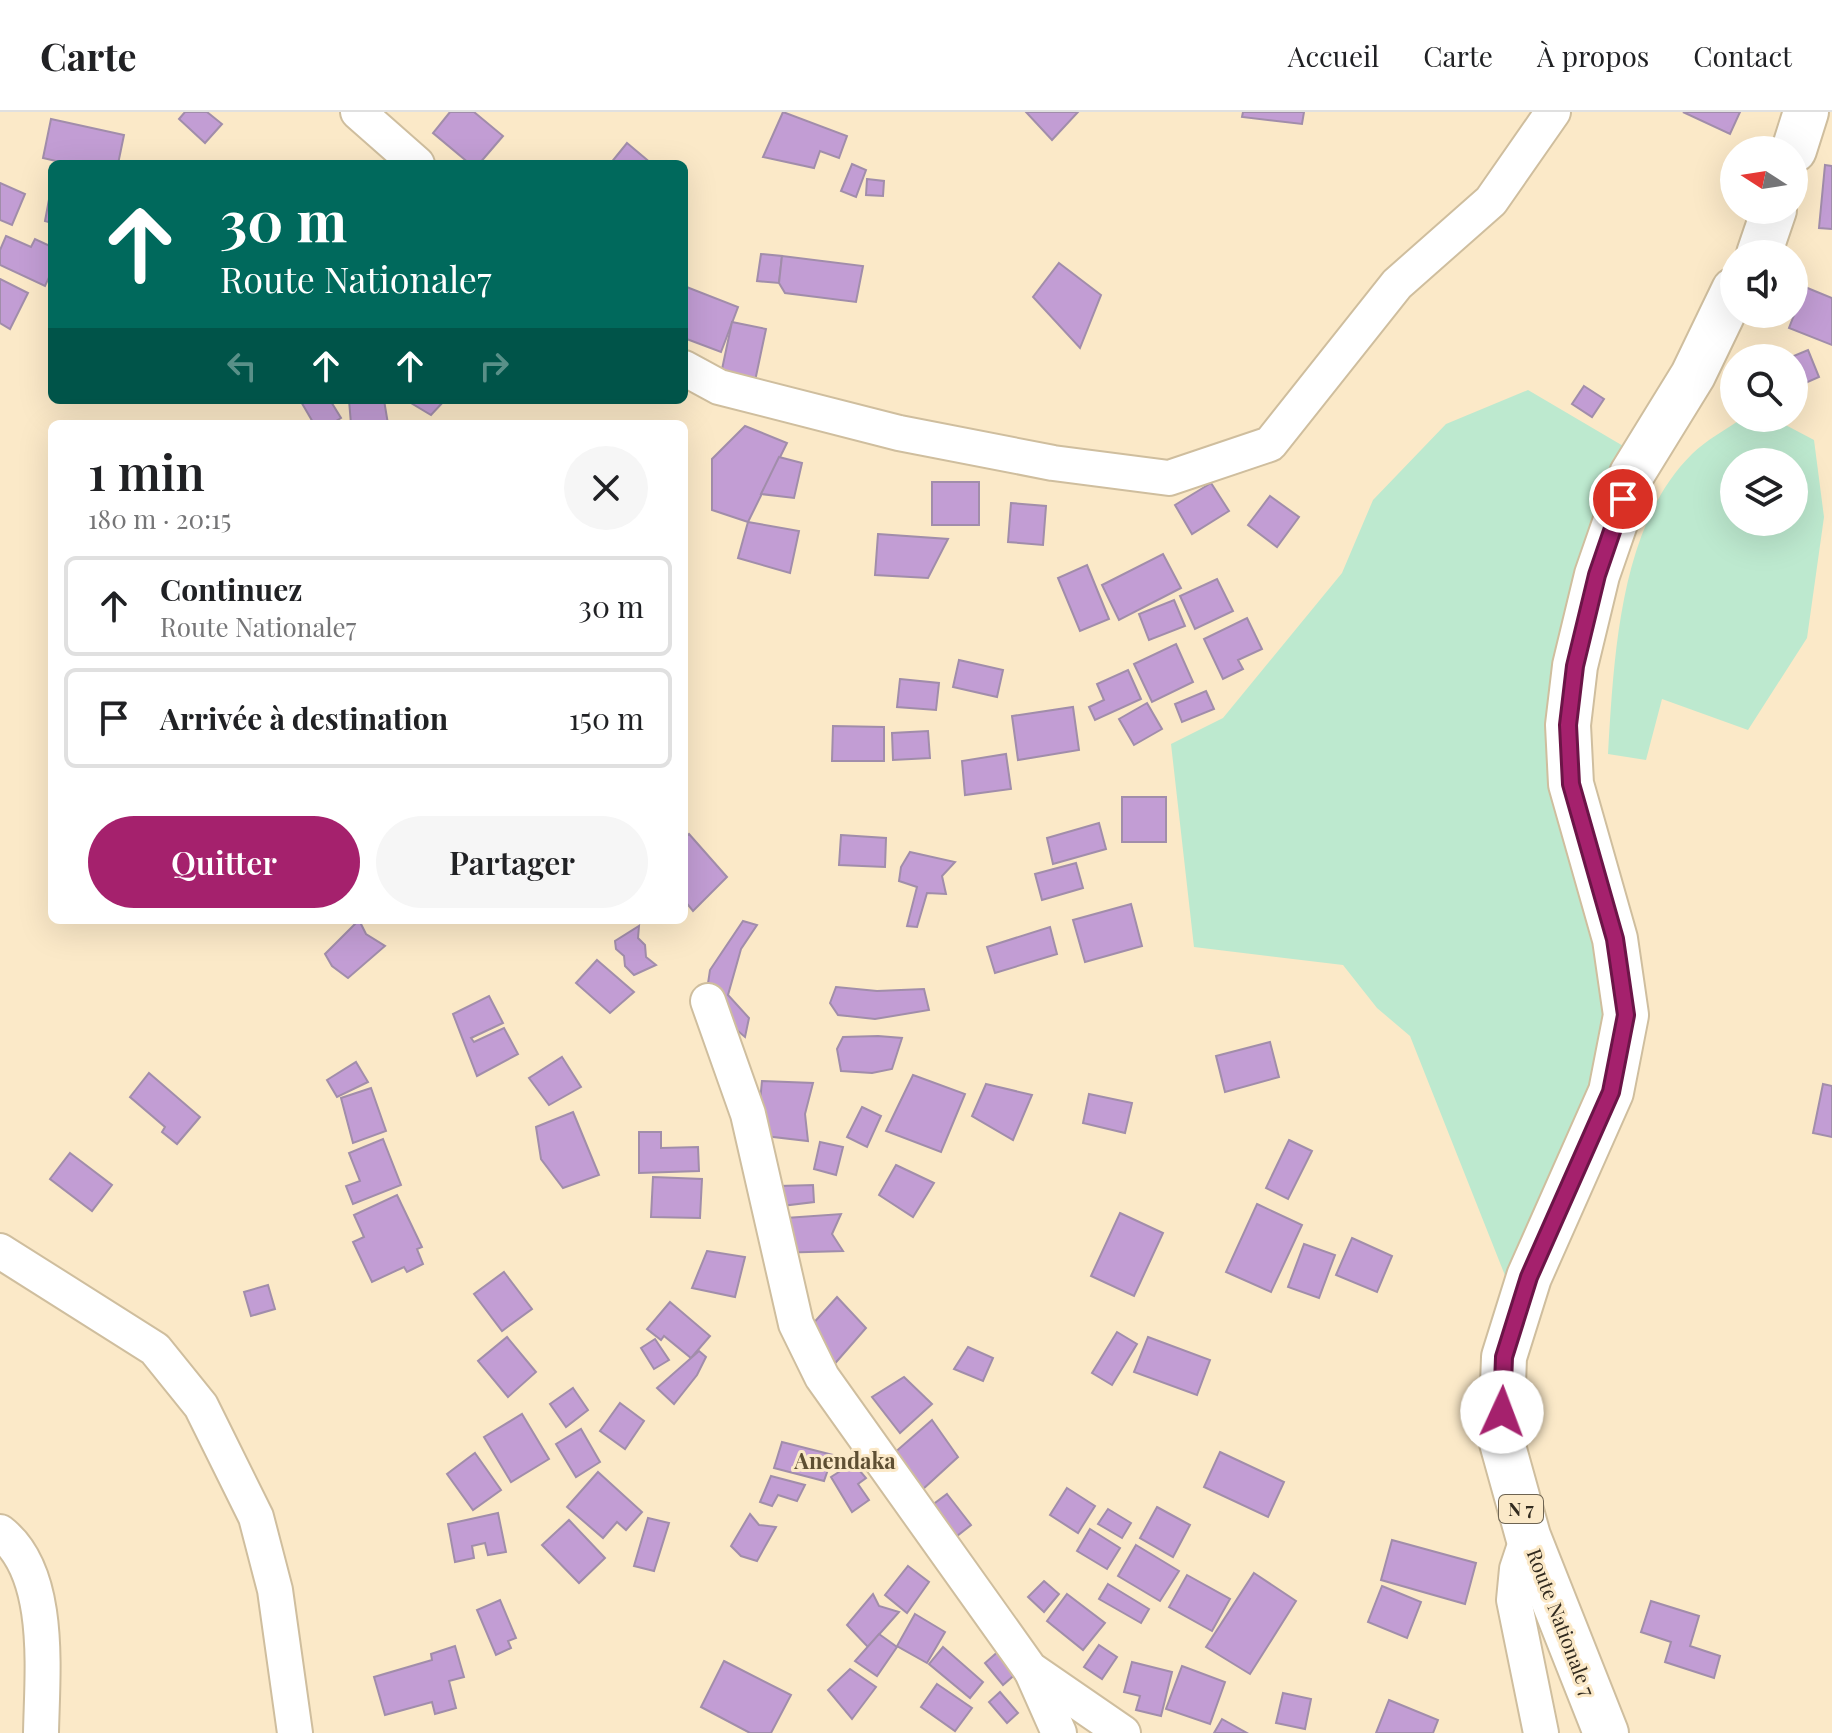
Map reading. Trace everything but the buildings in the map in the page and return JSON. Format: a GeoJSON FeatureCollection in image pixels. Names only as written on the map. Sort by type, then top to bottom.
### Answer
{"type":"FeatureCollection","features":[{"type":"Feature","properties":{"kind":"main road"},"geometry":{"type":"LineString","coordinates":[[1798,136],[1806,112]]}},
{"type":"Feature","properties":{"kind":"main road","name":"Route Nationale 7"},"geometry":{"type":"LineString","coordinates":[[1606,1733],[1528,1536],[1501,1439],[1504,1357],[1529,1277],[1611,1092],[1626,1015],[1615,939],[1571,784],[1568,725],[1575,666],[1597,575],[1632,474],[1693,375],[1720,319]]}},
{"type":"Feature","properties":{"kind":"street"},"geometry":{"type":"LineString","coordinates":[[358,112],[412,160]]}},
{"type":"Feature","properties":{"kind":"street"},"geometry":{"type":"LineString","coordinates":[[688,370],[719,387],[899,433],[1053,463],[1169,478],[1270,444],[1397,284],[1491,201],[1553,112]]}},
{"type":"Feature","properties":{"kind":"street"},"geometry":{"type":"LineString","coordinates":[[708,1001],[748,1114],[796,1324],[815,1364],[1030,1669],[1059,1733]]}},
{"type":"Feature","properties":{"kind":"street"},"geometry":{"type":"LineString","coordinates":[[0,1251],[155,1349],[201,1406],[256,1517],[275,1590],[295,1733]]}},
{"type":"Feature","properties":{"kind":"street"},"geometry":{"type":"LineString","coordinates":[[0,1532],[15,1544],[32,1584],[42,1625],[41,1733]]}},
{"type":"Feature","properties":{"kind":"street"},"geometry":{"type":"LineString","coordinates":[[1528,1536],[1517,1569],[1514,1600],[1541,1733]]}},
{"type":"Feature","properties":{"kind":"street"},"geometry":{"type":"LineString","coordinates":[[1030,1669],[1123,1733]]}},
{"type":"Feature","properties":{"kind":"green space"},"geometry":{"type":"Polygon","coordinates":[[[1528,390],[1630,450],[1567,626],[1620,1042],[1508,1283],[1410,1036],[1377,1008],[1343,965],[1194,947],[1171,744],[1223,718],[1342,573],[1373,500],[1446,424],[1528,390]]]}},
{"type":"Feature","properties":{"kind":"green space"},"geometry":{"type":"Polygon","coordinates":[[[1722,432],[1799,432],[1814,440],[1824,517],[1807,638],[1748,730],[1662,699],[1646,760],[1608,754],[1618,636],[1635,555],[1649,518],[1668,484],[1692,454],[1722,432]]]}},
{"type":"Feature","properties":{"kind":"district","name":"Anendaka"},"geometry":{"type":"Point","coordinates":[845,1460]}},
{"type":"Feature","properties":{"kind":"route"},"geometry":{"type":"LineString","coordinates":[[1502,1412],[1504,1357],[1529,1277],[1611,1092],[1626,1015],[1615,939],[1571,784],[1568,725],[1575,666],[1597,575],[1623,499]]}}]}
